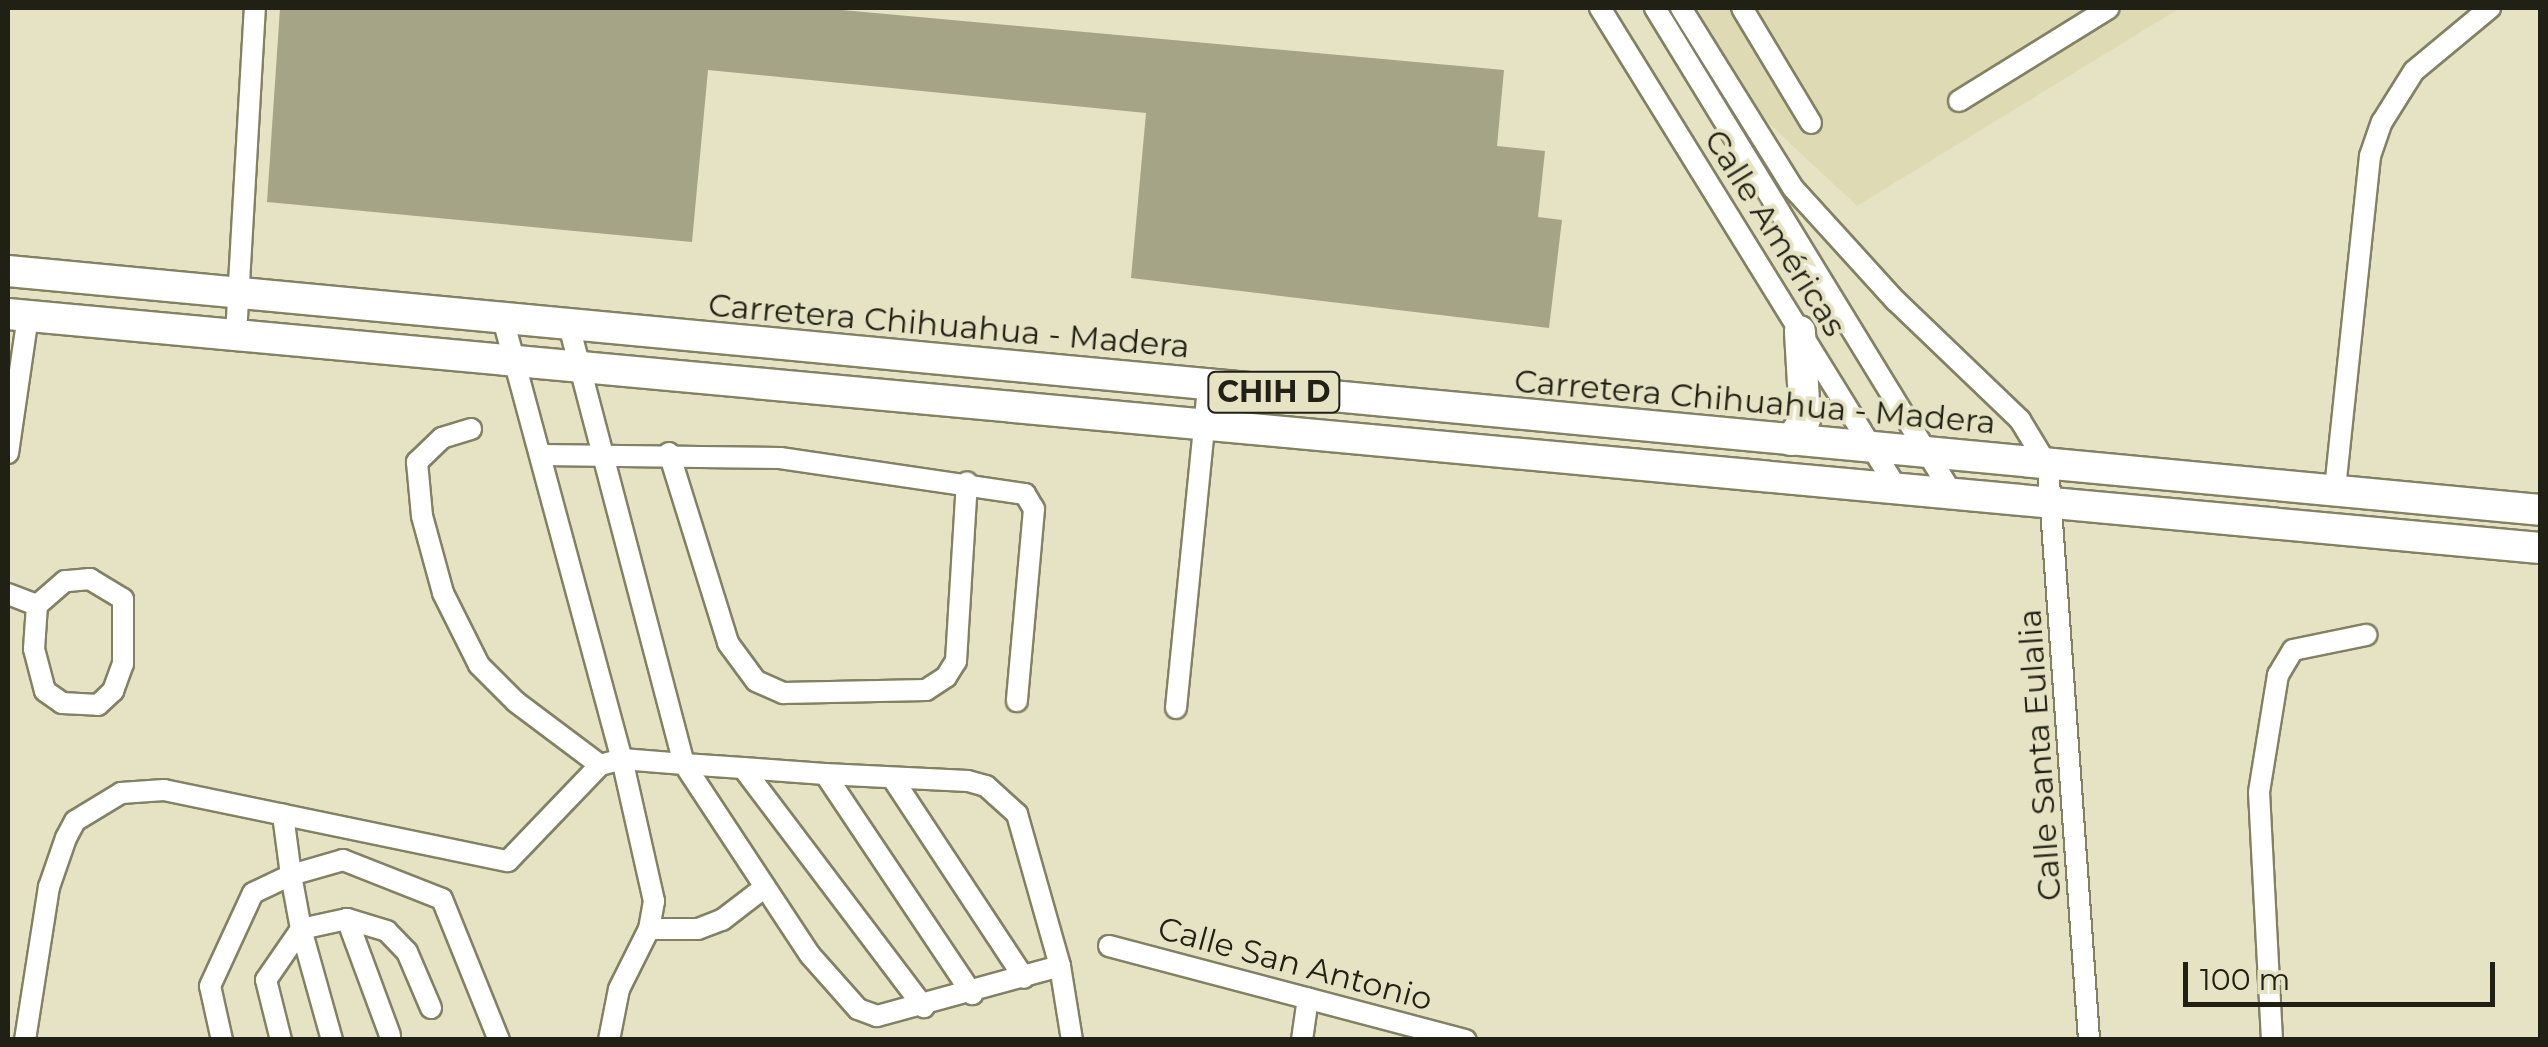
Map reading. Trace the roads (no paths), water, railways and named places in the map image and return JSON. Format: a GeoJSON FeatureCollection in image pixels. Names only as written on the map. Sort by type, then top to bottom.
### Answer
{"type":"FeatureCollection","features":[{"type":"Feature","properties":{"kind":"highway","name":"Carretera Chihuahua - Madera"},"geometry":{"type":"LineString","coordinates":[[8,271],[2540,510]]}},
{"type":"Feature","properties":{"kind":"highway","name":"CHIH D"},"geometry":{"type":"LineString","coordinates":[[18,315],[977,407],[2540,548]]}},
{"type":"Feature","properties":{"kind":"highway"},"geometry":{"type":"LineString","coordinates":[[1791,440],[1806,420],[1800,331]]}},
{"type":"Feature","properties":{"kind":"highway"},"geometry":{"type":"LineString","coordinates":[[890,397],[905,378],[896,354]]}},
{"type":"Feature","properties":{"kind":"highway"},"geometry":{"type":"LineString","coordinates":[[967,360],[960,385],[977,407]]}},
{"type":"Feature","properties":{"kind":"street"},"geometry":{"type":"LineString","coordinates":[[236,336],[255,8]]}},
{"type":"Feature","properties":{"kind":"street","name":"Calle Américas"},"geometry":{"type":"LineString","coordinates":[[1600,8],[1898,490]]}},
{"type":"Feature","properties":{"kind":"street"},"geometry":{"type":"LineString","coordinates":[[1655,8],[1952,495]]}},
{"type":"Feature","properties":{"kind":"street"},"geometry":{"type":"LineString","coordinates":[[1681,8],[1793,188],[1896,301],[2020,420],[2048,466]]}},
{"type":"Feature","properties":{"kind":"street"},"geometry":{"type":"LineString","coordinates":[[1742,8],[1812,123]]}},
{"type":"Feature","properties":{"kind":"street"},"geometry":{"type":"LineString","coordinates":[[1959,101],[2109,8]]}},
{"type":"Feature","properties":{"kind":"street"},"geometry":{"type":"LineString","coordinates":[[2335,489],[2370,156],[2382,122],[2414,71],[2490,8]]}},
{"type":"Feature","properties":{"kind":"street"},"geometry":{"type":"LineString","coordinates":[[8,452],[18,315]]}},
{"type":"Feature","properties":{"kind":"street"},"geometry":{"type":"LineString","coordinates":[[503,319],[652,884],[649,930],[619,989],[609,1040]]}},
{"type":"Feature","properties":{"kind":"street"},"geometry":{"type":"LineString","coordinates":[[569,326],[684,764],[810,956],[858,1009],[877,1016],[972,994],[1060,966]]}},
{"type":"Feature","properties":{"kind":"street"},"geometry":{"type":"LineString","coordinates":[[1176,708],[1208,386]]}},
{"type":"Feature","properties":{"kind":"street"},"geometry":{"type":"LineString","coordinates":[[472,429],[442,438],[417,462],[422,516],[443,592],[480,665],[516,702],[600,765]]}},
{"type":"Feature","properties":{"kind":"street"},"geometry":{"type":"LineString","coordinates":[[541,455],[669,453],[796,460],[1016,491],[1034,509],[1017,701]]}},
{"type":"Feature","properties":{"kind":"street"},"geometry":{"type":"LineString","coordinates":[[669,453],[728,642],[745,671],[783,692],[926,690],[946,677],[956,660],[967,482]]}},
{"type":"Feature","properties":{"kind":"street","name":"Calle Santa Eulalia"},"geometry":{"type":"LineString","coordinates":[[2048,466],[2090,1040]]}},
{"type":"Feature","properties":{"kind":"street"},"geometry":{"type":"LineString","coordinates":[[90,579],[124,599],[123,664],[113,691],[98,705],[62,703],[45,690],[34,649],[37,606],[65,581],[90,579]]}},
{"type":"Feature","properties":{"kind":"street"},"geometry":{"type":"LineString","coordinates":[[8,594],[37,606]]}},
{"type":"Feature","properties":{"kind":"street"},"geometry":{"type":"LineString","coordinates":[[2272,1040],[2259,792],[2278,674],[2293,650],[2366,635]]}},
{"type":"Feature","properties":{"kind":"street"},"geometry":{"type":"LineString","coordinates":[[24,1040],[50,886],[75,821],[140,789],[508,861],[600,765],[622,759],[968,782],[1009,801],[1060,966],[1072,1040]]}},
{"type":"Feature","properties":{"kind":"street"},"geometry":{"type":"LineString","coordinates":[[743,768],[924,1007]]}},
{"type":"Feature","properties":{"kind":"street"},"geometry":{"type":"LineString","coordinates":[[824,774],[972,994]]}},
{"type":"Feature","properties":{"kind":"street"},"geometry":{"type":"LineString","coordinates":[[893,778],[1024,978]]}},
{"type":"Feature","properties":{"kind":"street"},"geometry":{"type":"LineString","coordinates":[[283,814],[301,929],[332,1040]]}},
{"type":"Feature","properties":{"kind":"street"},"geometry":{"type":"LineString","coordinates":[[222,1040],[209,995],[252,893],[291,875],[343,860],[442,899],[499,1040]]}},
{"type":"Feature","properties":{"kind":"street"},"geometry":{"type":"LineString","coordinates":[[649,930],[698,928],[722,920],[765,887]]}},
{"type":"Feature","properties":{"kind":"street"},"geometry":{"type":"LineString","coordinates":[[348,919],[390,1035]]}},
{"type":"Feature","properties":{"kind":"street"},"geometry":{"type":"LineString","coordinates":[[281,1040],[266,980],[301,929],[348,919],[395,937],[431,1008]]}},
{"type":"Feature","properties":{"kind":"street","name":"Calle San Antonio"},"geometry":{"type":"LineString","coordinates":[[1109,946],[1466,1040]]}},
{"type":"Feature","properties":{"kind":"street"},"geometry":{"type":"LineString","coordinates":[[1302,1040],[1308,998]]}}]}
